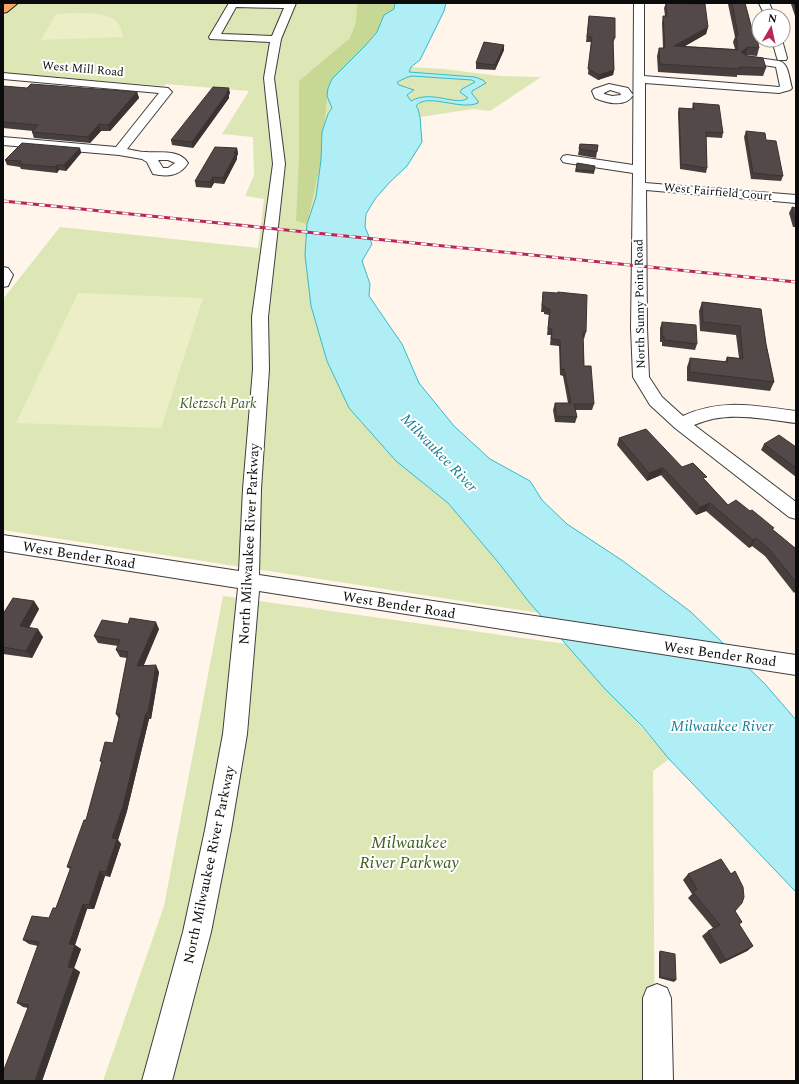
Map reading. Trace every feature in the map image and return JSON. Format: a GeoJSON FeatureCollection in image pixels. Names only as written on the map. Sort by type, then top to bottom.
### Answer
{"type":"FeatureCollection","features":[{"type":"Feature","properties":{"kind":"main road"},"geometry":{"type":"LineString","coordinates":[[3,10],[13,3]]}},
{"type":"Feature","properties":{"kind":"street","name":"North Sunny Point Road"},"geometry":{"type":"LineString","coordinates":[[639,3],[640,79],[633,96],[640,170],[639,328],[641,377],[656,401],[682,424],[796,512]]}},
{"type":"Feature","properties":{"kind":"street"},"geometry":{"type":"LineString","coordinates":[[276,39],[214,37],[233,4],[290,4]]}},
{"type":"Feature","properties":{"kind":"street","name":"North Milwaukee River Parkway"},"geometry":{"type":"LineString","coordinates":[[157,1081],[197,932],[218,830],[235,734],[249,582],[252,489],[261,369],[260,318],[279,164],[269,78],[276,39],[290,4]]}},
{"type":"Feature","properties":{"kind":"street"},"geometry":{"type":"LineString","coordinates":[[779,48],[782,58]]}},
{"type":"Feature","properties":{"kind":"street"},"geometry":{"type":"LineString","coordinates":[[640,79],[779,90],[786,88],[781,66],[778,64],[746,60]]}},
{"type":"Feature","properties":{"kind":"street","name":"West Mill Road"},"geometry":{"type":"LineString","coordinates":[[3,76],[160,89],[166,92],[118,151]]}},
{"type":"Feature","properties":{"kind":"street"},"geometry":{"type":"LineString","coordinates":[[3,141],[118,151],[146,156]]}},
{"type":"Feature","properties":{"kind":"street"},"geometry":{"type":"LineString","coordinates":[[567,159],[640,170]]}},
{"type":"Feature","properties":{"kind":"street","name":"West Fairfield Court"},"geometry":{"type":"LineString","coordinates":[[640,186],[796,199]]}},
{"type":"Feature","properties":{"kind":"street"},"geometry":{"type":"LineString","coordinates":[[3,271],[6,275],[3,283]]}},
{"type":"Feature","properties":{"kind":"street"},"geometry":{"type":"LineString","coordinates":[[682,424],[705,413],[735,411],[796,416]]}},
{"type":"Feature","properties":{"kind":"street","name":"West Bender Road"},"geometry":{"type":"LineString","coordinates":[[3,543],[560,630],[796,665]]}},
{"type":"Feature","properties":{"kind":"street"},"geometry":{"type":"LineString","coordinates":[[657,998],[658,1081]]}},
{"type":"Feature","properties":{"kind":"green space","name":"Kletzsch Park"},"geometry":{"type":"Polygon","coordinates":[[[19,3],[420,3],[336,262],[422,432],[498,562],[539,613],[3,530],[3,299],[60,227],[258,248],[264,199],[245,196],[254,175],[253,137],[222,134],[249,91],[166,84],[164,86],[3,73],[3,16],[19,3]]]}},
{"type":"Feature","properties":{"kind":"green space"},"geometry":{"type":"Polygon","coordinates":[[[359,3],[395,3],[394,9],[384,17],[379,29],[371,40],[343,67],[328,88],[321,160],[307,224],[296,221],[299,159],[299,81],[350,38],[356,22],[357,5],[359,3]]]}},
{"type":"Feature","properties":{"kind":"green space"},"geometry":{"type":"Polygon","coordinates":[[[56,14],[99,14],[112,18],[117,22],[123,37],[41,40],[56,14]]]}},
{"type":"Feature","properties":{"kind":"green space"},"geometry":{"type":"Polygon","coordinates":[[[411,67],[501,76],[541,77],[490,111],[473,109],[420,117],[418,109],[407,97],[407,95],[414,91],[397,83],[402,80],[411,67]]]}},
{"type":"Feature","properties":{"kind":"green space"},"geometry":{"type":"Polygon","coordinates":[[[78,293],[203,298],[161,428],[16,423],[78,293]]]}},
{"type":"Feature","properties":{"kind":"green space","name":"Milwaukee River Parkway"},"geometry":{"type":"Polygon","coordinates":[[[223,596],[566,644],[644,730],[669,759],[653,771],[655,1081],[103,1081],[164,906],[223,596]]]}},
{"type":"Feature","properties":{"kind":"water","name":"Milwaukee River"},"geometry":{"type":"Polygon","coordinates":[[[395,3],[446,3],[444,11],[420,60],[411,67],[409,72],[475,77],[486,83],[472,91],[472,94],[478,103],[462,105],[428,101],[421,102],[416,106],[420,117],[422,142],[407,166],[375,199],[366,214],[365,227],[372,244],[362,261],[370,284],[369,296],[402,344],[419,383],[454,426],[490,459],[530,481],[542,500],[567,524],[623,561],[691,612],[765,684],[796,720],[796,892],[669,759],[642,726],[605,689],[529,602],[498,562],[448,503],[396,461],[349,408],[327,361],[311,306],[305,255],[307,224],[316,197],[321,160],[322,132],[328,114],[332,108],[327,96],[328,88],[332,79],[377,32],[384,15],[394,9],[395,3]],[[412,76],[397,82],[399,85],[414,90],[407,95],[411,101],[419,98],[435,97],[457,101],[468,98],[460,92],[462,89],[475,82],[472,80],[412,76]]]}},
{"type":"Feature","properties":{"kind":"building"},"geometry":{"type":"Polygon","coordinates":[[[666,3],[705,4],[708,27],[674,46],[738,50],[736,34],[738,35],[732,3],[745,3],[751,26],[751,47],[748,47],[741,52],[747,56],[763,58],[766,68],[739,67],[739,69],[660,64],[659,48],[665,48],[663,16],[667,16],[666,3]]]}},
{"type":"Feature","properties":{"kind":"building"},"geometry":{"type":"Polygon","coordinates":[[[589,16],[615,18],[615,38],[613,38],[614,70],[599,75],[588,69],[592,37],[587,37],[589,16]]]}},
{"type":"Feature","properties":{"kind":"building"},"geometry":{"type":"Polygon","coordinates":[[[484,42],[504,45],[495,65],[476,63],[484,42]]]}},
{"type":"Feature","properties":{"kind":"building"},"geometry":{"type":"Polygon","coordinates":[[[31,84],[137,92],[108,125],[99,124],[88,137],[32,132],[38,125],[3,122],[3,86],[27,88],[31,84]]]}},
{"type":"Feature","properties":{"kind":"building"},"geometry":{"type":"Polygon","coordinates":[[[213,87],[229,88],[226,92],[228,92],[192,142],[171,140],[213,87]]]}},
{"type":"Feature","properties":{"kind":"building"},"geometry":{"type":"Polygon","coordinates":[[[693,103],[719,105],[723,133],[706,132],[707,168],[681,164],[679,108],[694,109],[693,103]]]}},
{"type":"Feature","properties":{"kind":"building"},"geometry":{"type":"Polygon","coordinates":[[[746,131],[765,133],[766,140],[776,141],[783,176],[753,173],[746,131]]]}},
{"type":"Feature","properties":{"kind":"building"},"geometry":{"type":"Polygon","coordinates":[[[22,143],[80,148],[64,165],[57,165],[55,167],[19,164],[21,161],[5,160],[22,143]]]}},
{"type":"Feature","properties":{"kind":"building"},"geometry":{"type":"Polygon","coordinates":[[[580,144],[598,145],[597,152],[579,149],[580,144]]]}},
{"type":"Feature","properties":{"kind":"building"},"geometry":{"type":"Polygon","coordinates":[[[215,147],[237,148],[234,153],[236,153],[223,178],[213,177],[210,182],[195,181],[215,147]]]}},
{"type":"Feature","properties":{"kind":"building"},"geometry":{"type":"Polygon","coordinates":[[[577,163],[595,166],[594,171],[576,170],[577,163]]]}},
{"type":"Feature","properties":{"kind":"building"},"geometry":{"type":"Polygon","coordinates":[[[792,207],[796,208],[796,221],[795,221],[792,207]]]}},
{"type":"Feature","properties":{"kind":"building"},"geometry":{"type":"Polygon","coordinates":[[[543,292],[587,295],[586,332],[583,332],[584,366],[591,366],[594,404],[574,404],[577,417],[556,416],[555,403],[571,403],[564,369],[561,369],[560,340],[551,339],[552,329],[548,329],[550,309],[542,306],[543,292]]]}},
{"type":"Feature","properties":{"kind":"building"},"geometry":{"type":"Polygon","coordinates":[[[702,302],[761,309],[766,344],[774,382],[690,372],[690,358],[728,362],[727,357],[743,359],[740,326],[703,322],[702,302]]]}},
{"type":"Feature","properties":{"kind":"building"},"geometry":{"type":"Polygon","coordinates":[[[662,322],[696,325],[697,344],[664,340],[664,336],[662,336],[662,322]]]}},
{"type":"Feature","properties":{"kind":"building"},"geometry":{"type":"Polygon","coordinates":[[[646,429],[682,467],[693,463],[707,477],[703,478],[728,505],[736,500],[750,511],[752,510],[774,528],[772,529],[796,548],[796,582],[769,549],[756,538],[753,540],[710,503],[700,507],[663,468],[649,473],[619,438],[646,429]]]}},
{"type":"Feature","properties":{"kind":"building"},"geometry":{"type":"Polygon","coordinates":[[[779,435],[796,447],[796,468],[764,444],[779,435]]]}},
{"type":"Feature","properties":{"kind":"building"},"geometry":{"type":"Polygon","coordinates":[[[13,598],[34,601],[20,626],[38,629],[26,651],[3,647],[3,614],[13,598]]]}},
{"type":"Feature","properties":{"kind":"building"},"geometry":{"type":"Polygon","coordinates":[[[130,618],[156,622],[137,666],[156,665],[148,713],[146,713],[123,806],[112,838],[117,839],[106,872],[100,871],[89,905],[83,904],[69,944],[75,945],[68,967],[74,968],[35,1081],[3,1081],[3,1072],[29,1005],[17,1003],[39,942],[23,940],[32,916],[49,918],[53,908],[56,908],[71,867],[67,867],[84,820],[86,820],[102,761],[100,761],[105,742],[113,743],[120,714],[116,714],[128,652],[116,650],[120,640],[94,636],[102,620],[128,624],[130,618]]]}},
{"type":"Feature","properties":{"kind":"building"},"geometry":{"type":"Polygon","coordinates":[[[721,859],[731,874],[735,871],[743,887],[744,897],[742,903],[735,911],[742,922],[739,924],[753,946],[726,960],[708,931],[720,925],[693,892],[697,889],[688,874],[721,859]]]}},
{"type":"Feature","properties":{"kind":"building"},"geometry":{"type":"Polygon","coordinates":[[[660,951],[675,954],[676,980],[660,977],[660,951]]]}},
{"type":"Feature","properties":{"kind":"railway"},"geometry":{"type":"LineString","coordinates":[[3,201],[796,282]]}}]}
